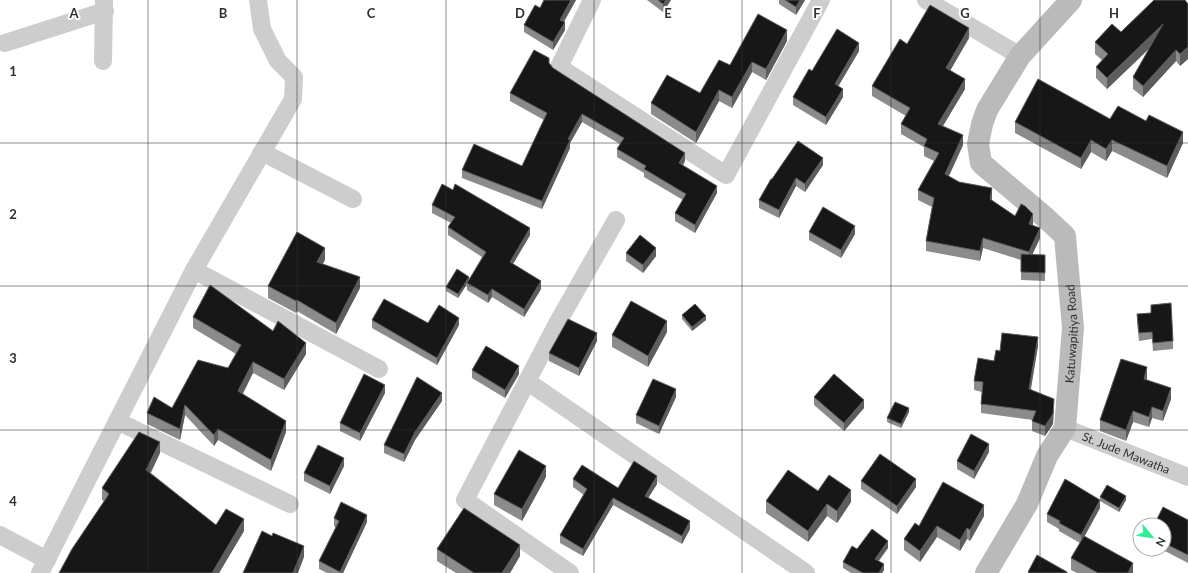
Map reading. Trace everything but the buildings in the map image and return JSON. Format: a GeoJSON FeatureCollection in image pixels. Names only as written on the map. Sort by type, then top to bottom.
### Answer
{"type":"FeatureCollection","features":[{"type":"Feature","properties":{"kind":"street"},"geometry":{"type":"LineString","coordinates":[[0,535],[44,567],[194,270],[293,99],[294,77],[278,61],[262,29],[258,0]]}},
{"type":"Feature","properties":{"kind":"street"},"geometry":{"type":"LineString","coordinates":[[592,0],[559,67],[726,176],[821,0]]}},
{"type":"Feature","properties":{"kind":"street"},"geometry":{"type":"LineString","coordinates":[[926,0],[1020,56]]}},
{"type":"Feature","properties":{"kind":"street","name":"Katuwapitiya Road"},"geometry":{"type":"LineString","coordinates":[[986,573],[1027,504],[1047,456],[1065,428],[1073,328],[1065,236],[1048,219],[980,163],[978,144],[982,124],[987,110],[1020,56],[1071,0]]}},
{"type":"Feature","properties":{"kind":"street"},"geometry":{"type":"LineString","coordinates":[[5,43],[104,5],[103,62]]}},
{"type":"Feature","properties":{"kind":"street"},"geometry":{"type":"LineString","coordinates":[[262,152],[353,199]]}},
{"type":"Feature","properties":{"kind":"street"},"geometry":{"type":"LineString","coordinates":[[570,573],[465,500],[558,322],[616,220]]}},
{"type":"Feature","properties":{"kind":"street"},"geometry":{"type":"LineString","coordinates":[[194,270],[379,369]]}},
{"type":"Feature","properties":{"kind":"street"},"geometry":{"type":"LineString","coordinates":[[528,382],[806,573]]}},
{"type":"Feature","properties":{"kind":"street"},"geometry":{"type":"LineString","coordinates":[[117,421],[290,504]]}},
{"type":"Feature","properties":{"kind":"street","name":"St. Jude Mawatha"},"geometry":{"type":"LineString","coordinates":[[1065,428],[1188,477]]}}]}
